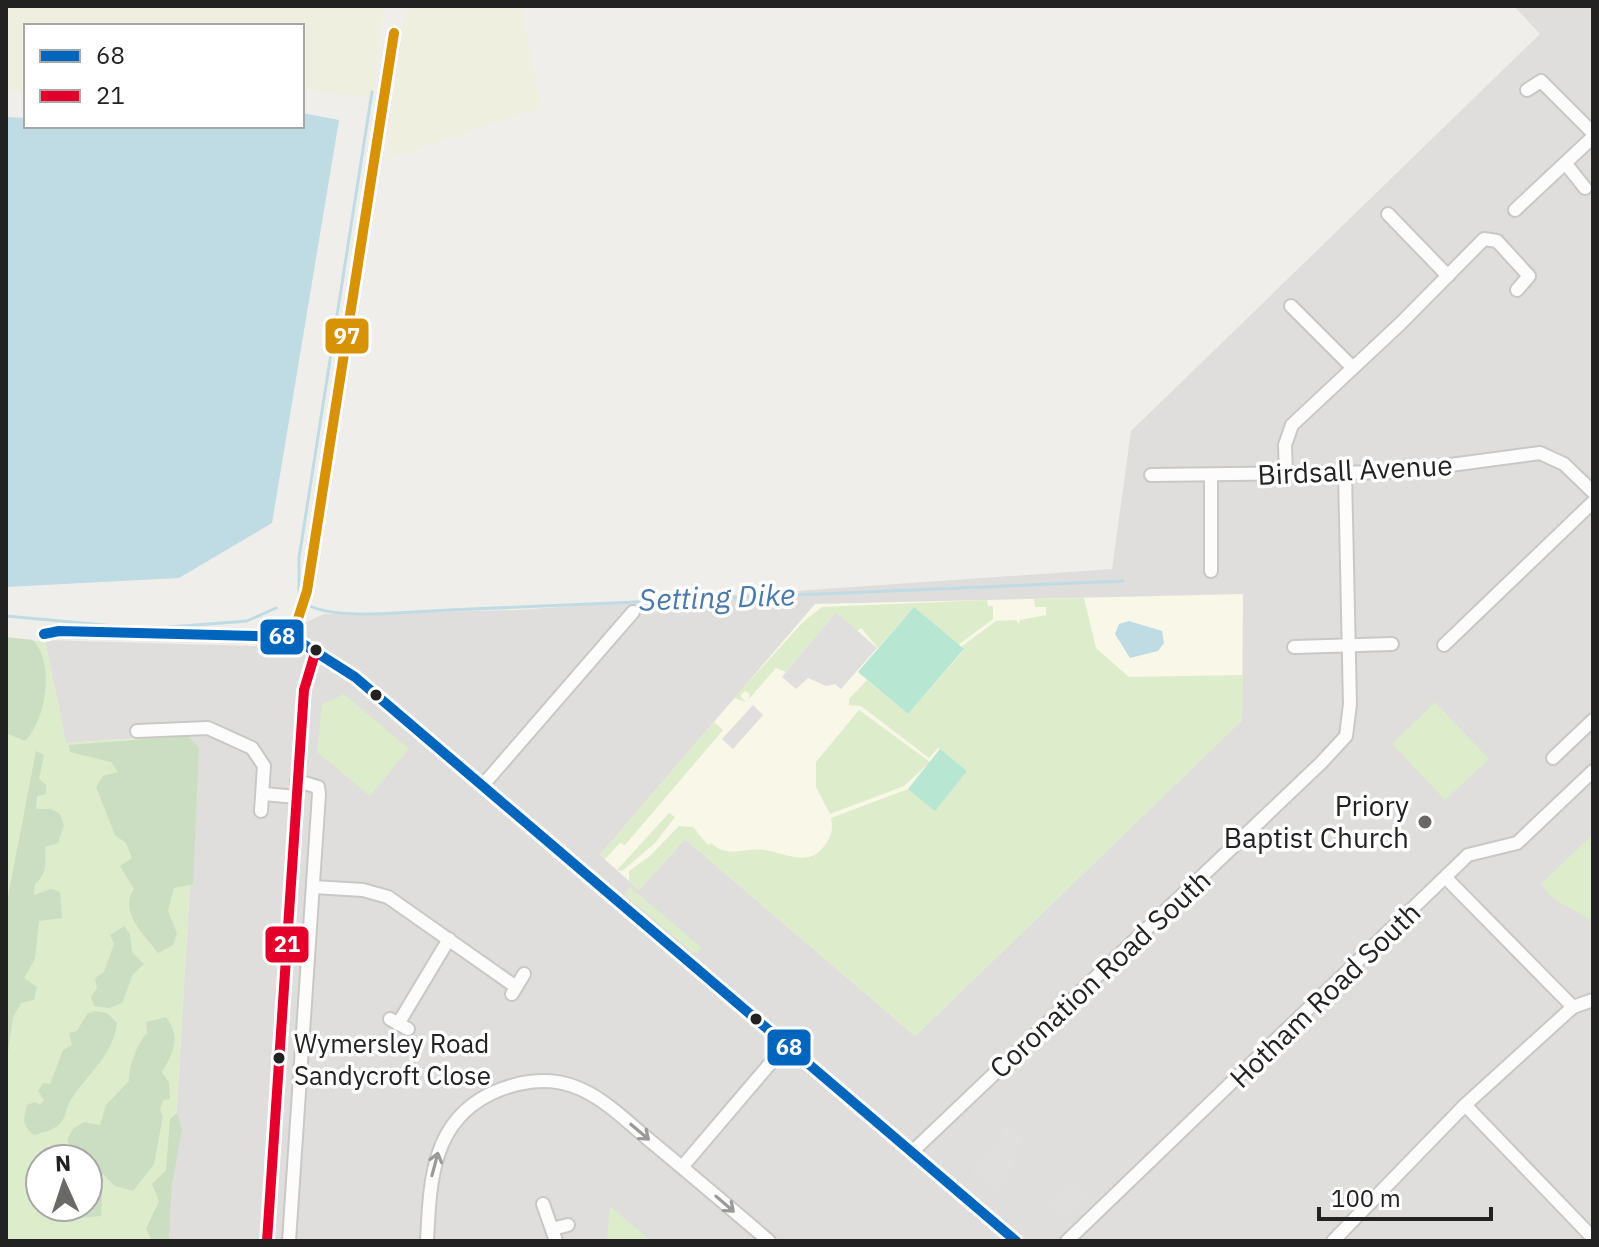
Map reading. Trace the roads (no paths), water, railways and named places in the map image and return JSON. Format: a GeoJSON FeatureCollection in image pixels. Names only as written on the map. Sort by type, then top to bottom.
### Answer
{"type":"FeatureCollection","features":[{"type":"Feature","properties":{"kind":"street"},"geometry":{"type":"LineString","coordinates":[[292,637],[307,591],[394,33]]}},
{"type":"Feature","properties":{"kind":"street"},"geometry":{"type":"LineString","coordinates":[[1515,210],[1593,135],[1541,81],[1527,90]]}},
{"type":"Feature","properties":{"kind":"street"},"geometry":{"type":"LineString","coordinates":[[1566,164],[1585,188]]}},
{"type":"Feature","properties":{"kind":"street"},"geometry":{"type":"LineString","coordinates":[[1390,222],[1448,276]]}},
{"type":"Feature","properties":{"kind":"street"},"geometry":{"type":"LineString","coordinates":[[1286,474],[1285,445],[1292,425],[1352,367],[1405,328],[1484,239],[1491,237],[1529,276],[1517,290]]}},
{"type":"Feature","properties":{"kind":"street"},"geometry":{"type":"LineString","coordinates":[[1288,324],[1295,310],[1352,367]]}},
{"type":"Feature","properties":{"kind":"street","name":"Birdsall Avenue"},"geometry":{"type":"LineString","coordinates":[[1151,475],[1398,472],[1540,453],[1564,464],[1593,492]]}},
{"type":"Feature","properties":{"kind":"street"},"geometry":{"type":"LineString","coordinates":[[1345,473],[1349,646]]}},
{"type":"Feature","properties":{"kind":"street"},"geometry":{"type":"LineString","coordinates":[[1211,475],[1211,571]]}},
{"type":"Feature","properties":{"kind":"street"},"geometry":{"type":"LineString","coordinates":[[1444,645],[1593,502]]}},
{"type":"Feature","properties":{"kind":"street"},"geometry":{"type":"LineString","coordinates":[[483,785],[633,612]]}},
{"type":"Feature","properties":{"kind":"street"},"geometry":{"type":"LineString","coordinates":[[44,634],[59,631],[292,637],[316,650],[355,677],[483,785],[1016,1241]]}},
{"type":"Feature","properties":{"kind":"street"},"geometry":{"type":"LineString","coordinates":[[1294,647],[1392,644]]}},
{"type":"Feature","properties":{"kind":"street","name":"Coronation Road South"},"geometry":{"type":"LineString","coordinates":[[913,1151],[1214,868],[1346,736],[1349,724],[1349,646]]}},
{"type":"Feature","properties":{"kind":"street"},"geometry":{"type":"LineString","coordinates":[[267,1241],[304,690],[316,650]]}},
{"type":"Feature","properties":{"kind":"street"},"geometry":{"type":"LineString","coordinates":[[1553,758],[1593,720]]}},
{"type":"Feature","properties":{"kind":"street"},"geometry":{"type":"LineString","coordinates":[[145,727],[208,728],[252,748],[264,766],[261,811]]}},
{"type":"Feature","properties":{"kind":"street","name":"Hotham Road South"},"geometry":{"type":"LineString","coordinates":[[1067,1241],[1468,855],[1517,843],[1593,771]]}},
{"type":"Feature","properties":{"kind":"street"},"geometry":{"type":"LineString","coordinates":[[289,1241],[319,794],[318,787],[311,782],[297,781]]}},
{"type":"Feature","properties":{"kind":"street"},"geometry":{"type":"LineString","coordinates":[[264,794],[296,797]]}},
{"type":"Feature","properties":{"kind":"street"},"geometry":{"type":"LineString","coordinates":[[1446,878],[1573,1007]]}},
{"type":"Feature","properties":{"kind":"street"},"geometry":{"type":"LineString","coordinates":[[313,887],[363,890],[388,897],[449,939],[514,990],[524,974]]}},
{"type":"Feature","properties":{"kind":"street"},"geometry":{"type":"LineString","coordinates":[[399,1024],[449,939]]}},
{"type":"Feature","properties":{"kind":"street"},"geometry":{"type":"LineString","coordinates":[[1333,1241],[1465,1105],[1573,1007],[1593,1000]]}},
{"type":"Feature","properties":{"kind":"street"},"geometry":{"type":"LineString","coordinates":[[682,1167],[785,1046]]}},
{"type":"Feature","properties":{"kind":"street"},"geometry":{"type":"LineString","coordinates":[[427,1241],[433,1166],[446,1133],[465,1110],[494,1092],[524,1082],[573,1086],[607,1104],[769,1241]]}},
{"type":"Feature","properties":{"kind":"street"},"geometry":{"type":"LineString","coordinates":[[1465,1105],[1591,1238]]}},
{"type":"Feature","properties":{"kind":"street"},"geometry":{"type":"LineString","coordinates":[[543,1204],[554,1235],[568,1225]]}},
{"type":"Feature","properties":{"kind":"water"},"geometry":{"type":"Polygon","coordinates":[[[304,113],[339,120],[272,523],[179,578],[6,587],[6,117],[24,118],[24,128],[304,128],[304,113]]]}},
{"type":"Feature","properties":{"kind":"water"},"geometry":{"type":"Polygon","coordinates":[[[1129,621],[1162,631],[1164,643],[1158,651],[1130,658],[1115,634],[1119,624],[1129,621]]]}},
{"type":"Feature","properties":{"kind":"waterway"},"geometry":{"type":"LineString","coordinates":[[299,597],[299,558],[372,92]]}},
{"type":"Feature","properties":{"kind":"waterway","name":"Setting Dike"},"geometry":{"type":"LineString","coordinates":[[308,605],[337,613],[376,614],[1123,581]]}},
{"type":"Feature","properties":{"kind":"waterway"},"geometry":{"type":"LineString","coordinates":[[157,628],[247,621],[276,608]]}},
{"type":"Feature","properties":{"kind":"waterway"},"geometry":{"type":"LineString","coordinates":[[6,616],[126,627]]}},
{"type":"Feature","properties":{"kind":"place","name":"Priory Baptist Church"},"geometry":{"type":"Point","coordinates":[1425,822]}},
{"type":"Feature","properties":{"kind":"place","name":"Wymersley Road Sandycroft Close"},"geometry":{"type":"Point","coordinates":[279,1058]}}]}
